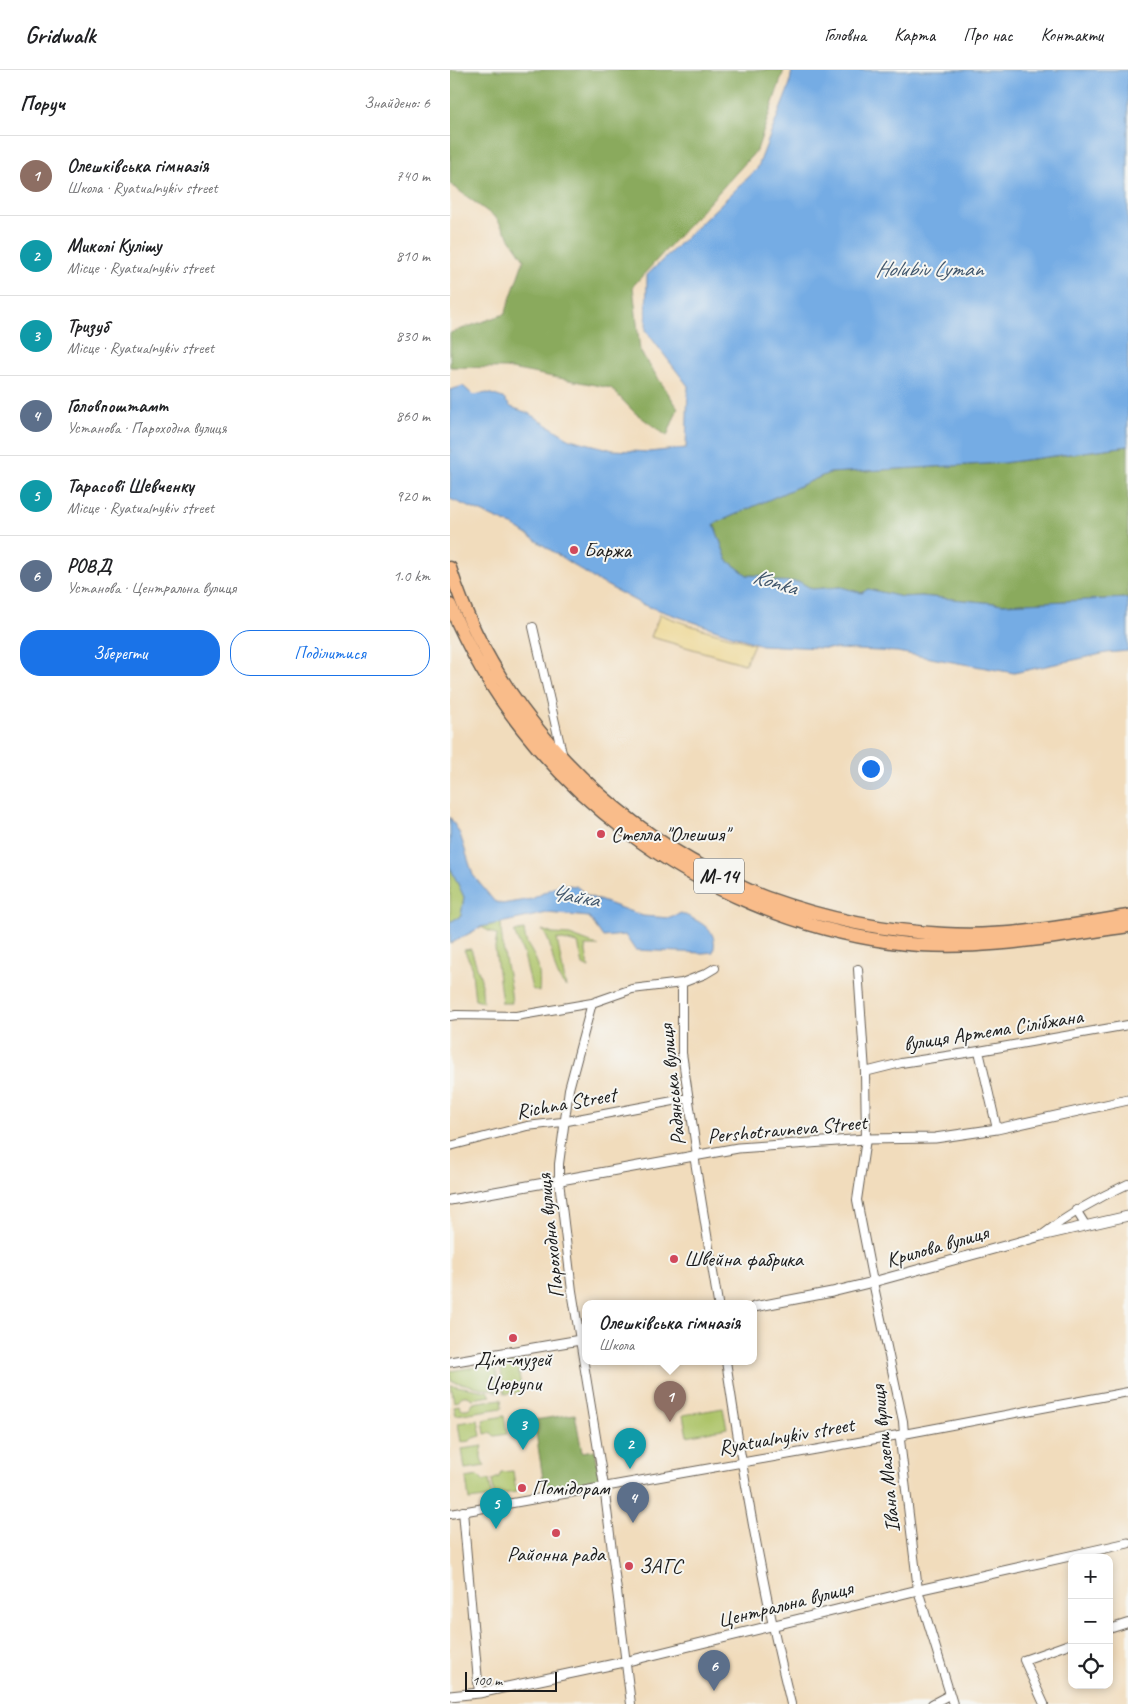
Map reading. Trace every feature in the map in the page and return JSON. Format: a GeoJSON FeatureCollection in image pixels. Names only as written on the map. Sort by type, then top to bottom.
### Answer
{"type":"FeatureCollection","features":[{"type":"Feature","properties":{"kind":"highway","name":"М-14"},"geometry":{"type":"LineString","coordinates":[[450,568],[475,632],[498,674],[524,711],[563,758],[594,789],[640,828],[680,855],[724,878],[765,897],[812,912],[902,931],[946,935],[1005,933],[1128,916]]}},
{"type":"Feature","properties":{"kind":"highway","name":"М-14"},"geometry":{"type":"LineString","coordinates":[[450,605],[462,634],[475,658],[507,707],[525,732],[562,775],[582,795],[628,833],[670,862],[718,888],[771,912],[821,928],[892,942],[971,946],[1012,943],[1128,926]]}},
{"type":"Feature","properties":{"kind":"street"},"geometry":{"type":"LineString","coordinates":[[533,627],[563,758]]}},
{"type":"Feature","properties":{"kind":"street"},"geometry":{"type":"LineString","coordinates":[[450,1016],[516,1016],[592,1003],[632,989],[682,983],[716,968]]}},
{"type":"Feature","properties":{"kind":"street","name":"Івана Мазепи вулиця"},"geometry":{"type":"LineString","coordinates":[[858,969],[865,1072],[866,1139],[857,1200],[904,1434],[900,1440],[918,1590],[953,1704]]}},
{"type":"Feature","properties":{"kind":"street","name":"Радянська вулиця"},"geometry":{"type":"LineString","coordinates":[[682,983],[682,1053],[695,1155],[718,1300]]}},
{"type":"Feature","properties":{"kind":"street","name":"Пароходна вулиця"},"geometry":{"type":"LineString","coordinates":[[582,1331],[572,1291],[559,1181],[559,1164],[570,1089],[592,1003]]}},
{"type":"Feature","properties":{"kind":"street","name":"вулиця Артема Сілібжана"},"geometry":{"type":"LineString","coordinates":[[865,1072],[900,1063],[1128,1025]]}},
{"type":"Feature","properties":{"kind":"street"},"geometry":{"type":"LineString","coordinates":[[980,1051],[997,1129]]}},
{"type":"Feature","properties":{"kind":"street","name":"Richna Street"},"geometry":{"type":"LineString","coordinates":[[450,1146],[527,1126],[564,1122],[688,1098]]}},
{"type":"Feature","properties":{"kind":"street","name":"Pershotravneva Street"},"geometry":{"type":"LineString","coordinates":[[450,1200],[738,1148],[866,1139],[935,1138],[997,1129],[1128,1100]]}},
{"type":"Feature","properties":{"kind":"street"},"geometry":{"type":"LineString","coordinates":[[1041,1236],[1076,1210],[1128,1184]]}},
{"type":"Feature","properties":{"kind":"street"},"geometry":{"type":"LineString","coordinates":[[1076,1210],[1086,1226]]}},
{"type":"Feature","properties":{"kind":"street","name":"Крилова вулиця"},"geometry":{"type":"LineString","coordinates":[[757,1306],[832,1292],[1041,1236],[1128,1216]]}},
{"type":"Feature","properties":{"kind":"street"},"geometry":{"type":"LineString","coordinates":[[450,1362],[582,1339]]}},
{"type":"Feature","properties":{"kind":"street","name":"Пароходна вулиця"},"geometry":{"type":"LineString","coordinates":[[588,1365],[604,1486],[624,1662],[631,1704]]}},
{"type":"Feature","properties":{"kind":"street"},"geometry":{"type":"LineString","coordinates":[[727,1365],[741,1462],[772,1626],[791,1704]]}},
{"type":"Feature","properties":{"kind":"street","name":"Ryatualnykiv street"},"geometry":{"type":"LineString","coordinates":[[450,1514],[904,1434],[1128,1392]]}},
{"type":"Feature","properties":{"kind":"street"},"geometry":{"type":"LineString","coordinates":[[463,1512],[480,1704]]}},
{"type":"Feature","properties":{"kind":"street","name":"Центральна вулиця"},"geometry":{"type":"LineString","coordinates":[[450,1696],[479,1693],[624,1662],[918,1590],[1128,1543]]}},
{"type":"Feature","properties":{"kind":"street"},"geometry":{"type":"LineString","coordinates":[[1113,1628],[1128,1623]]}},
{"type":"Feature","properties":{"kind":"street"},"geometry":{"type":"LineString","coordinates":[[1044,1704],[1024,1660],[1069,1644]]}},
{"type":"Feature","properties":{"kind":"street"},"geometry":{"type":"LineString","coordinates":[[932,1704],[950,1696]]}},
{"type":"Feature","properties":{"kind":"green space"},"geometry":{"type":"Polygon","coordinates":[[[450,70],[784,70],[757,150],[633,286],[640,351],[678,408],[667,436],[634,412],[611,388],[506,368],[450,367],[450,333],[505,314],[524,259],[496,218],[450,184],[450,70]]]}},
{"type":"Feature","properties":{"kind":"green space"},"geometry":{"type":"Polygon","coordinates":[[[1128,446],[1128,598],[1004,604],[921,596],[902,597],[868,589],[862,593],[841,587],[812,589],[800,582],[770,581],[768,576],[747,575],[727,560],[714,524],[829,473],[1003,463],[1128,446]]]}},
{"type":"Feature","properties":{"kind":"green space"},"geometry":{"type":"Polygon","coordinates":[[[450,867],[464,897],[461,916],[450,922],[450,867]]]}},
{"type":"Feature","properties":{"kind":"green space"},"geometry":{"type":"Polygon","coordinates":[[[501,923],[502,943],[512,1003],[502,1003],[495,948],[497,935],[481,927],[450,944],[450,933],[501,923]]]}},
{"type":"Feature","properties":{"kind":"green space"},"geometry":{"type":"Polygon","coordinates":[[[524,930],[526,942],[537,964],[539,992],[532,989],[524,955],[514,932],[524,930]]]}},
{"type":"Feature","properties":{"kind":"green space"},"geometry":{"type":"Polygon","coordinates":[[[542,930],[553,934],[570,935],[599,946],[585,946],[589,968],[583,965],[578,943],[557,939],[566,987],[557,974],[549,943],[542,930]]]}},
{"type":"Feature","properties":{"kind":"green space"},"geometry":{"type":"Polygon","coordinates":[[[471,949],[481,979],[483,1002],[475,1000],[471,964],[464,950],[471,949]]]}},
{"type":"Feature","properties":{"kind":"green space"},"geometry":{"type":"Polygon","coordinates":[[[517,1362],[522,1392],[505,1394],[500,1365],[517,1362]]]}},
{"type":"Feature","properties":{"kind":"green space"},"geometry":{"type":"Polygon","coordinates":[[[495,1364],[500,1392],[451,1381],[450,1371],[495,1364]]]}},
{"type":"Feature","properties":{"kind":"green space"},"geometry":{"type":"Polygon","coordinates":[[[451,1385],[487,1391],[491,1396],[472,1399],[464,1396],[454,1402],[451,1385]]]}},
{"type":"Feature","properties":{"kind":"green space"},"geometry":{"type":"Polygon","coordinates":[[[501,1399],[502,1408],[456,1415],[454,1406],[459,1405],[461,1409],[467,1409],[471,1407],[472,1403],[501,1399]]]}},
{"type":"Feature","properties":{"kind":"green space"},"geometry":{"type":"Polygon","coordinates":[[[723,1408],[727,1428],[687,1436],[683,1415],[723,1408]]]}},
{"type":"Feature","properties":{"kind":"green space"},"geometry":{"type":"Polygon","coordinates":[[[575,1414],[582,1452],[595,1450],[601,1483],[545,1492],[534,1420],[575,1414]]]}},
{"type":"Feature","properties":{"kind":"green space"},"geometry":{"type":"Polygon","coordinates":[[[504,1416],[507,1434],[495,1436],[489,1433],[485,1434],[483,1420],[504,1416]]]}},
{"type":"Feature","properties":{"kind":"green space"},"geometry":{"type":"Polygon","coordinates":[[[478,1420],[481,1436],[470,1441],[461,1442],[458,1423],[478,1420]]]}},
{"type":"Feature","properties":{"kind":"green space"},"geometry":{"type":"Polygon","coordinates":[[[483,1446],[481,1456],[485,1466],[465,1469],[462,1449],[483,1446]]]}},
{"type":"Feature","properties":{"kind":"green space"},"geometry":{"type":"Polygon","coordinates":[[[513,1471],[516,1492],[494,1495],[492,1480],[499,1477],[501,1472],[513,1471]]]}},
{"type":"Feature","properties":{"kind":"green space"},"geometry":{"type":"Polygon","coordinates":[[[478,1476],[483,1481],[489,1480],[492,1497],[469,1500],[466,1478],[478,1476]]]}},
{"type":"Feature","properties":{"kind":"sand"},"geometry":{"type":"Polygon","coordinates":[[[660,614],[694,627],[754,644],[745,664],[651,637],[660,614]]]}},
{"type":"Feature","properties":{"kind":"water","name":"Holubiv Lyman"},"geometry":{"type":"Polygon","coordinates":[[[792,70],[1128,70],[1128,446],[1003,463],[829,473],[714,524],[727,560],[747,575],[769,576],[771,581],[800,582],[812,589],[841,587],[862,593],[868,589],[902,597],[921,596],[1004,604],[1128,598],[1128,651],[1106,653],[1014,673],[897,652],[761,645],[641,604],[593,578],[514,526],[450,499],[450,390],[463,386],[473,395],[488,393],[503,398],[511,407],[528,413],[570,439],[613,450],[649,452],[686,448],[688,386],[646,331],[647,275],[757,169],[789,87],[792,70]]]}},
{"type":"Feature","properties":{"kind":"water","name":"Чайка"},"geometry":{"type":"Polygon","coordinates":[[[450,817],[460,834],[473,875],[494,901],[502,904],[532,899],[560,884],[576,886],[588,896],[643,916],[670,918],[681,913],[688,916],[706,927],[710,932],[713,937],[713,952],[635,950],[625,935],[603,937],[589,917],[547,913],[481,927],[450,944],[450,922],[461,916],[464,897],[450,867],[450,817]]]}},
{"type":"Feature","properties":{"kind":"place","name":"Баржа"},"geometry":{"type":"Point","coordinates":[574,550]}},
{"type":"Feature","properties":{"kind":"place","name":"Стелла \"Олешшя\""},"geometry":{"type":"Point","coordinates":[601,834]}},
{"type":"Feature","properties":{"kind":"place","name":"Швейна фабрика"},"geometry":{"type":"Point","coordinates":[674,1259]}},
{"type":"Feature","properties":{"kind":"place","name":"Дім-музей Цюрупи"},"geometry":{"type":"Point","coordinates":[513,1338]}},
{"type":"Feature","properties":{"kind":"place","name":"Олешківська гімназія"},"geometry":{"type":"Point","coordinates":[670,1422]}},
{"type":"Feature","properties":{"kind":"place","name":"Тризуб"},"geometry":{"type":"Point","coordinates":[523,1450]}},
{"type":"Feature","properties":{"kind":"place","name":"Миколі Кулішу"},"geometry":{"type":"Point","coordinates":[630,1469]}},
{"type":"Feature","properties":{"kind":"place","name":"Помідорам"},"geometry":{"type":"Point","coordinates":[522,1488]}},
{"type":"Feature","properties":{"kind":"place","name":"Головпоштамт"},"geometry":{"type":"Point","coordinates":[633,1523]}},
{"type":"Feature","properties":{"kind":"place","name":"Тарасові Шевченку"},"geometry":{"type":"Point","coordinates":[496,1529]}},
{"type":"Feature","properties":{"kind":"place","name":"Районна рада"},"geometry":{"type":"Point","coordinates":[556,1533]}},
{"type":"Feature","properties":{"kind":"place","name":"ЗАГС"},"geometry":{"type":"Point","coordinates":[629,1566]}},
{"type":"Feature","properties":{"kind":"place","name":"РОВД"},"geometry":{"type":"Point","coordinates":[714,1691]}},
{"type":"Feature","properties":{"kind":"water label","name":"Konka"},"geometry":{"type":"Point","coordinates":[775,582]}}]}
